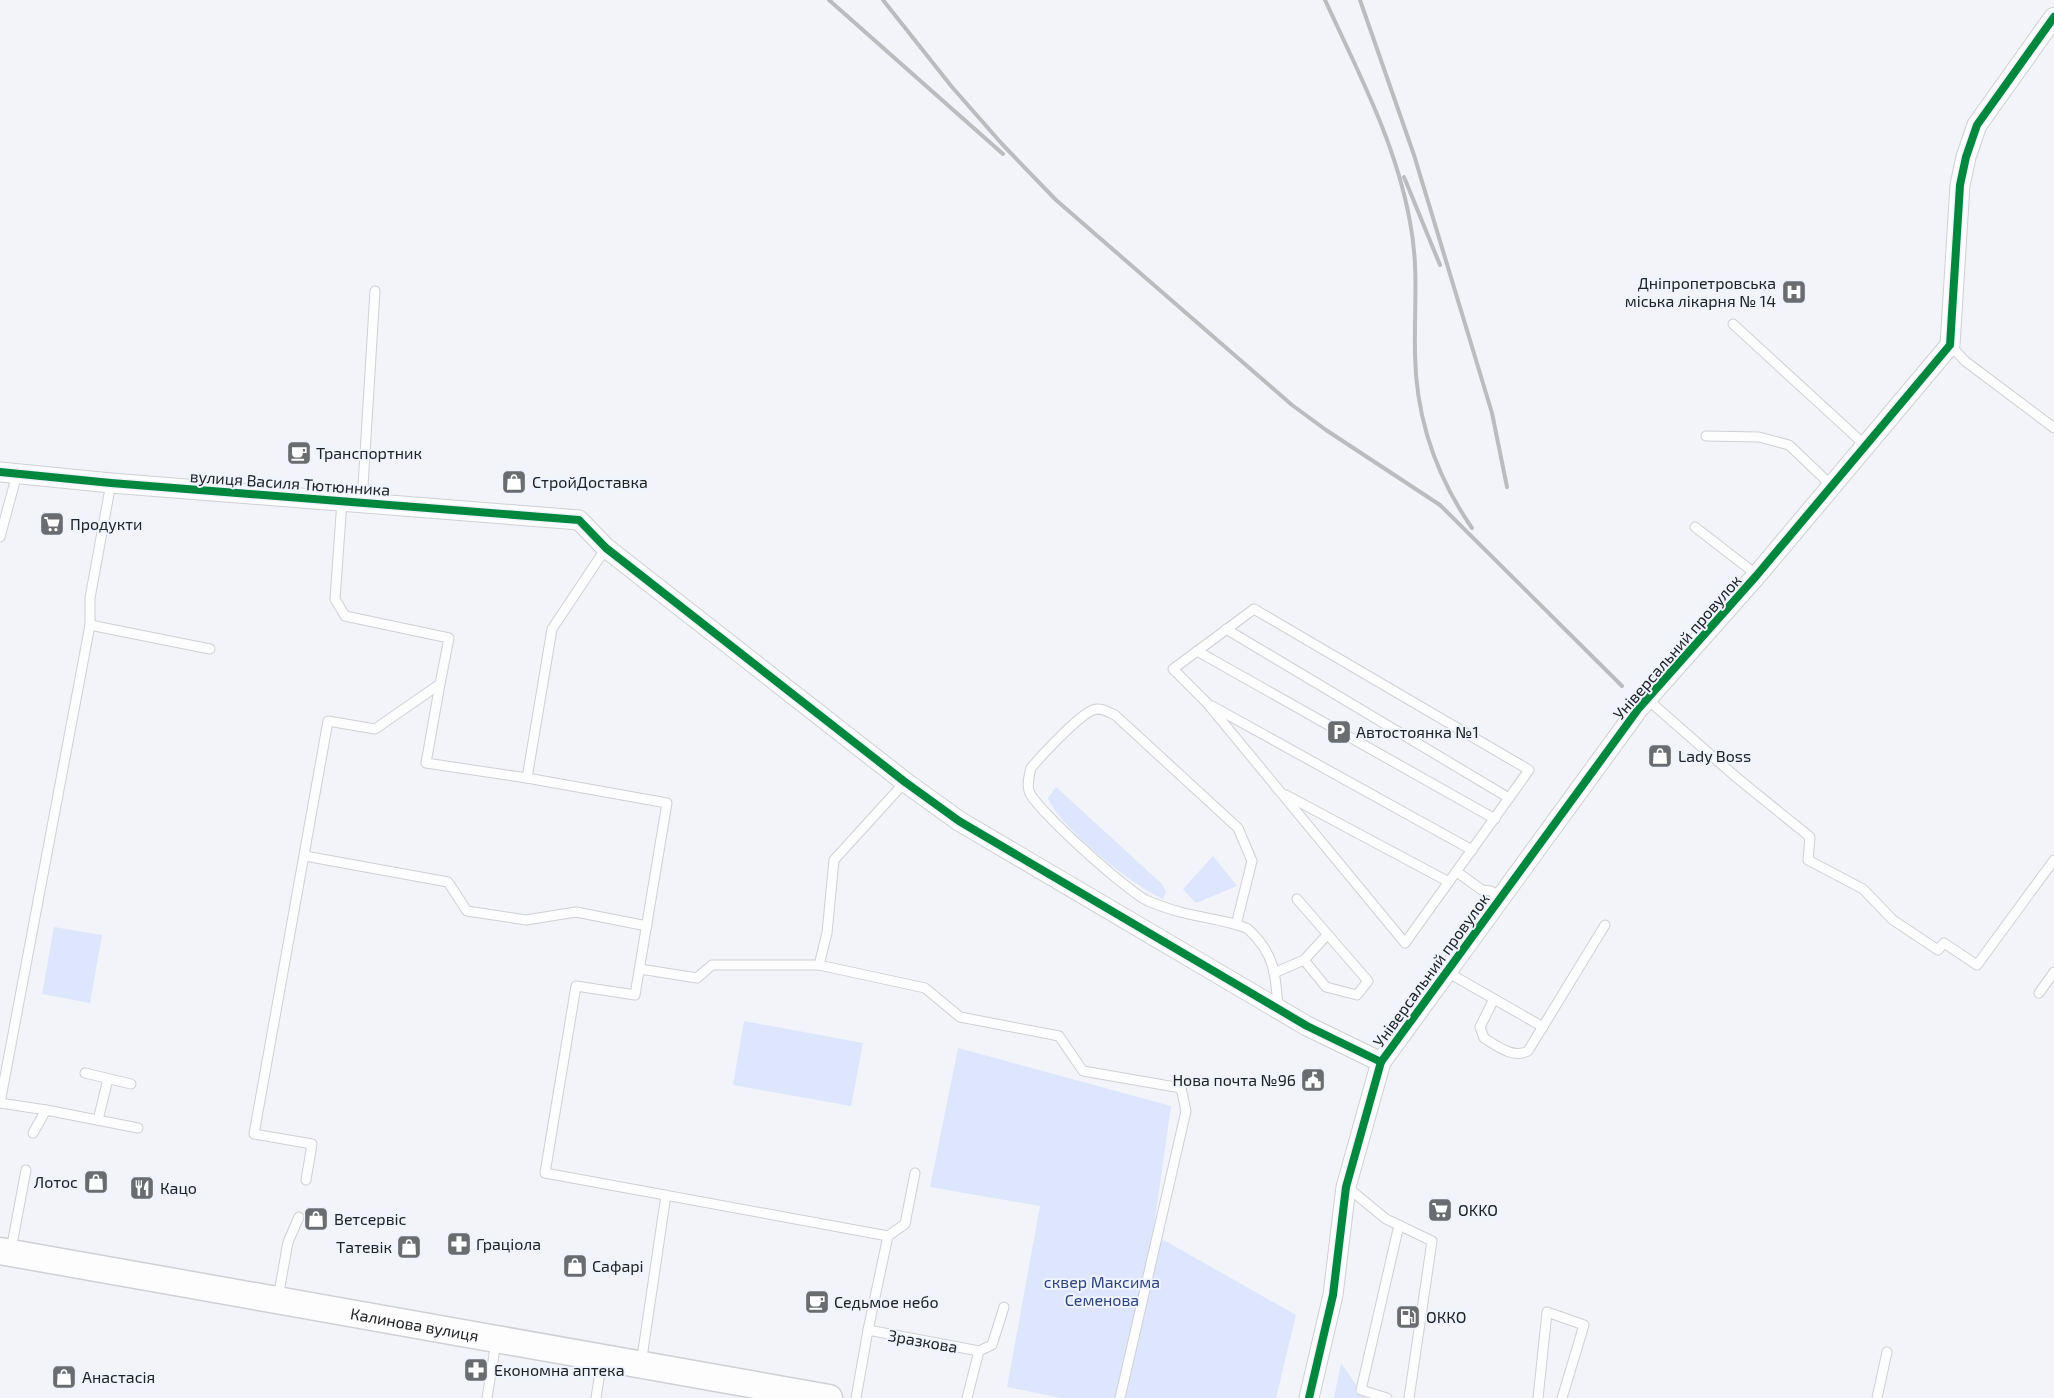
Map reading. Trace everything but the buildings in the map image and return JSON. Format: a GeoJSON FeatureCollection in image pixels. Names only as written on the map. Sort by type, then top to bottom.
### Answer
{"type":"FeatureCollection","features":[{"type":"Feature","properties":{"kind":"main road","name":"Калинова вулиця"},"geometry":{"type":"LineString","coordinates":[[5,1252],[829,1398]]}},
{"type":"Feature","properties":{"kind":"street"},"geometry":{"type":"LineString","coordinates":[[1950,345],[1960,186],[1966,157],[1981,119],[2054,17]]}},
{"type":"Feature","properties":{"kind":"street","name":"Універсальний провулок"},"geometry":{"type":"LineString","coordinates":[[1308,1398],[1333,1295],[1346,1187],[1381,1062],[1647,699],[1757,575],[1950,345]]}},
{"type":"Feature","properties":{"kind":"street","name":"вулиця Василя Тютюнника"},"geometry":{"type":"LineString","coordinates":[[9,473],[578,520],[606,548]]}},
{"type":"Feature","properties":{"kind":"street"},"geometry":{"type":"LineString","coordinates":[[606,548],[905,782],[959,821],[1307,1026],[1381,1062]]}},
{"type":"Feature","properties":{"kind":"lane"},"geometry":{"type":"LineString","coordinates":[[362,502],[375,291]]}},
{"type":"Feature","properties":{"kind":"lane"},"geometry":{"type":"LineString","coordinates":[[1732,324],[1867,446]]}},
{"type":"Feature","properties":{"kind":"lane"},"geometry":{"type":"LineString","coordinates":[[1950,345],[1965,361],[2054,428]]}},
{"type":"Feature","properties":{"kind":"lane"},"geometry":{"type":"LineString","coordinates":[[1706,436],[1759,437],[1789,445],[1831,485]]}},
{"type":"Feature","properties":{"kind":"lane"},"geometry":{"type":"LineString","coordinates":[[0,537],[9,473]]}},
{"type":"Feature","properties":{"kind":"lane"},"geometry":{"type":"LineString","coordinates":[[112,483],[90,598],[90,625],[0,1102],[138,1128]]}},
{"type":"Feature","properties":{"kind":"lane"},"geometry":{"type":"LineString","coordinates":[[342,501],[335,599],[345,616],[449,638],[426,763],[527,778],[668,803],[635,995],[576,986],[544,1172],[888,1236]]}},
{"type":"Feature","properties":{"kind":"lane"},"geometry":{"type":"LineString","coordinates":[[1695,527],[1757,575]]}},
{"type":"Feature","properties":{"kind":"lane"},"geometry":{"type":"LineString","coordinates":[[527,778],[552,629],[606,548]]}},
{"type":"Feature","properties":{"kind":"lane"},"geometry":{"type":"LineString","coordinates":[[1254,609],[1529,770],[1405,942],[1206,703],[1173,669],[1226,629],[1254,609]]}},
{"type":"Feature","properties":{"kind":"lane"},"geometry":{"type":"LineString","coordinates":[[90,625],[210,650]]}},
{"type":"Feature","properties":{"kind":"lane"},"geometry":{"type":"LineString","coordinates":[[1226,629],[1509,798]]}},
{"type":"Feature","properties":{"kind":"lane"},"geometry":{"type":"LineString","coordinates":[[1198,651],[1495,819]]}},
{"type":"Feature","properties":{"kind":"lane"},"geometry":{"type":"LineString","coordinates":[[306,1180],[312,1144],[254,1134],[328,721],[375,730],[440,684]]}},
{"type":"Feature","properties":{"kind":"lane"},"geometry":{"type":"LineString","coordinates":[[1647,699],[1736,777],[1810,838],[1808,860],[1863,889],[1893,920],[1938,950],[1944,943],[1977,964],[2054,860]]}},
{"type":"Feature","properties":{"kind":"lane"},"geometry":{"type":"LineString","coordinates":[[1206,703],[1472,850]]}},
{"type":"Feature","properties":{"kind":"lane"},"geometry":{"type":"LineString","coordinates":[[1236,925],[1252,861],[1238,828],[1115,716],[1104,710],[1094,709],[1083,715],[1031,768],[1028,780],[1029,791],[1035,801],[1077,845],[1145,900],[1180,912],[1247,928],[1267,949],[1274,973],[1278,1009]]}},
{"type":"Feature","properties":{"kind":"lane"},"geometry":{"type":"LineString","coordinates":[[819,965],[827,934],[834,860],[905,782]]}},
{"type":"Feature","properties":{"kind":"lane"},"geometry":{"type":"LineString","coordinates":[[1281,793],[1449,882]]}},
{"type":"Feature","properties":{"kind":"lane"},"geometry":{"type":"LineString","coordinates":[[305,856],[448,882],[467,911],[526,920],[576,912],[646,926]]}},
{"type":"Feature","properties":{"kind":"lane"},"geometry":{"type":"LineString","coordinates":[[1457,872],[1482,890],[1491,891],[1501,897]]}},
{"type":"Feature","properties":{"kind":"lane"},"geometry":{"type":"LineString","coordinates":[[1296,899],[1368,981],[1356,995],[1326,987],[1304,960]]}},
{"type":"Feature","properties":{"kind":"lane"},"geometry":{"type":"LineString","coordinates":[[1494,999],[1480,1027],[1484,1038],[1513,1054],[1521,1055],[1528,1051],[1605,925]]}},
{"type":"Feature","properties":{"kind":"lane"},"geometry":{"type":"LineString","coordinates":[[1274,973],[1304,960],[1328,935]]}},
{"type":"Feature","properties":{"kind":"lane"},"geometry":{"type":"LineString","coordinates":[[640,969],[697,978],[712,965],[819,965],[925,988],[960,1017],[1059,1036],[1082,1071],[1181,1088],[1186,1111],[1120,1398]]}},
{"type":"Feature","properties":{"kind":"lane"},"geometry":{"type":"LineString","coordinates":[[1447,972],[1543,1027]]}},
{"type":"Feature","properties":{"kind":"lane"},"geometry":{"type":"LineString","coordinates":[[2039,993],[2054,972]]}},
{"type":"Feature","properties":{"kind":"lane"},"geometry":{"type":"LineString","coordinates":[[85,1073],[132,1084]]}},
{"type":"Feature","properties":{"kind":"lane"},"geometry":{"type":"LineString","coordinates":[[98,1120],[108,1078]]}},
{"type":"Feature","properties":{"kind":"lane"},"geometry":{"type":"LineString","coordinates":[[33,1133],[46,1110]]}},
{"type":"Feature","properties":{"kind":"lane"},"geometry":{"type":"LineString","coordinates":[[5,1252],[26,1170]]}},
{"type":"Feature","properties":{"kind":"lane"},"geometry":{"type":"LineString","coordinates":[[856,1398],[888,1236],[905,1224],[915,1173]]}},
{"type":"Feature","properties":{"kind":"lane"},"geometry":{"type":"LineString","coordinates":[[1346,1187],[1386,1219],[1432,1241],[1409,1398]]}},
{"type":"Feature","properties":{"kind":"lane"},"geometry":{"type":"LineString","coordinates":[[641,1364],[666,1195]]}},
{"type":"Feature","properties":{"kind":"lane"},"geometry":{"type":"LineString","coordinates":[[278,1300],[288,1242],[299,1217]]}},
{"type":"Feature","properties":{"kind":"lane"},"geometry":{"type":"LineString","coordinates":[[1387,1398],[1361,1390],[1399,1225]]}},
{"type":"Feature","properties":{"kind":"lane"},"geometry":{"type":"LineString","coordinates":[[967,1398],[979,1351],[992,1345],[1004,1306]]}},
{"type":"Feature","properties":{"kind":"lane"},"geometry":{"type":"LineString","coordinates":[[1538,1398],[1547,1312],[1584,1325],[1562,1398]]}},
{"type":"Feature","properties":{"kind":"lane","name":"Зразкова"},"geometry":{"type":"LineString","coordinates":[[868,1330],[979,1351]]}},
{"type":"Feature","properties":{"kind":"lane"},"geometry":{"type":"LineString","coordinates":[[487,1398],[496,1339]]}},
{"type":"Feature","properties":{"kind":"lane"},"geometry":{"type":"LineString","coordinates":[[1877,1398],[1887,1352]]}},
{"type":"Feature","properties":{"kind":"lane"},"geometry":{"type":"LineString","coordinates":[[596,1398],[602,1357]]}},
{"type":"Feature","properties":{"kind":"green space"},"geometry":{"type":"Polygon","coordinates":[[[1056,787],[1162,884],[1166,892],[1163,899],[1134,882],[1117,869],[1067,825],[1048,798],[1056,787]]]}},
{"type":"Feature","properties":{"kind":"green space"},"geometry":{"type":"Polygon","coordinates":[[[1213,856],[1237,886],[1196,903],[1183,889],[1213,856]]]}},
{"type":"Feature","properties":{"kind":"green space"},"geometry":{"type":"Polygon","coordinates":[[[54,927],[102,935],[90,1003],[42,994],[54,927]]]}},
{"type":"Feature","properties":{"kind":"green space"},"geometry":{"type":"Polygon","coordinates":[[[744,1021],[863,1043],[851,1106],[733,1085],[744,1021]]]}},
{"type":"Feature","properties":{"kind":"green space","name":"сквер Максима Семенова"},"geometry":{"type":"Polygon","coordinates":[[[958,1048],[1171,1106],[1153,1234],[1296,1315],[1276,1398],[1061,1398],[1007,1387],[1040,1206],[930,1187],[958,1048]]]}},
{"type":"Feature","properties":{"kind":"green space"},"geometry":{"type":"Polygon","coordinates":[[[1341,1363],[1365,1398],[1334,1398],[1341,1363]]]}},
{"type":"Feature","properties":{"kind":"railway"},"geometry":{"type":"LineString","coordinates":[[829,0],[1003,154]]}},
{"type":"Feature","properties":{"kind":"railway"},"geometry":{"type":"LineString","coordinates":[[883,0],[952,87],[1002,144],[1056,200],[1292,405],[1326,430],[1440,505],[1622,686]]}},
{"type":"Feature","properties":{"kind":"railway"},"geometry":{"type":"LineString","coordinates":[[1325,0],[1375,108],[1404,193],[1413,239],[1416,288],[1415,354],[1419,401],[1430,446],[1438,467],[1459,508],[1472,528]]}},
{"type":"Feature","properties":{"kind":"railway"},"geometry":{"type":"LineString","coordinates":[[1360,0],[1414,155],[1492,413],[1507,487]]}},
{"type":"Feature","properties":{"kind":"railway"},"geometry":{"type":"LineString","coordinates":[[1404,177],[1440,265]]}},
{"type":"Feature","properties":{"kind":"cycle path"},"geometry":{"type":"LineString","coordinates":[[1309,1398],[1333,1295],[1346,1187],[1381,1062],[1639,708],[1757,575],[1950,345],[1960,185],[1966,157],[1977,125],[2054,17]]}},
{"type":"Feature","properties":{"kind":"cycle path"},"geometry":{"type":"LineString","coordinates":[[0,472],[111,483],[579,520],[606,548],[905,782],[959,821],[1307,1026],[1381,1062]]}},
{"type":"Feature","properties":{"kind":"place","name":"Дніпропетровська міська лікарня № 14"},"geometry":{"type":"Point","coordinates":[1794,292]}},
{"type":"Feature","properties":{"kind":"place","name":"Транспортник"},"geometry":{"type":"Point","coordinates":[299,453]}},
{"type":"Feature","properties":{"kind":"place","name":"СтройДоставка"},"geometry":{"type":"Point","coordinates":[514,482]}},
{"type":"Feature","properties":{"kind":"place","name":"Продукти"},"geometry":{"type":"Point","coordinates":[52,524]}},
{"type":"Feature","properties":{"kind":"place","name":"Автостоянка №1"},"geometry":{"type":"Point","coordinates":[1339,732]}},
{"type":"Feature","properties":{"kind":"place","name":"Lady Boss"},"geometry":{"type":"Point","coordinates":[1660,756]}},
{"type":"Feature","properties":{"kind":"place","name":"Нова почта №96"},"geometry":{"type":"Point","coordinates":[1313,1080]}},
{"type":"Feature","properties":{"kind":"place","name":"Лотос"},"geometry":{"type":"Point","coordinates":[96,1182]}},
{"type":"Feature","properties":{"kind":"place","name":"Кацо"},"geometry":{"type":"Point","coordinates":[142,1188]}},
{"type":"Feature","properties":{"kind":"place","name":"OKKO"},"geometry":{"type":"Point","coordinates":[1440,1210]}},
{"type":"Feature","properties":{"kind":"place","name":"Ветсервіс"},"geometry":{"type":"Point","coordinates":[316,1219]}},
{"type":"Feature","properties":{"kind":"place","name":"Граціола"},"geometry":{"type":"Point","coordinates":[459,1244]}},
{"type":"Feature","properties":{"kind":"place","name":"Татевік"},"geometry":{"type":"Point","coordinates":[409,1247]}},
{"type":"Feature","properties":{"kind":"place","name":"Сафарі"},"geometry":{"type":"Point","coordinates":[575,1266]}},
{"type":"Feature","properties":{"kind":"place","name":"Седьмое небо"},"geometry":{"type":"Point","coordinates":[817,1302]}},
{"type":"Feature","properties":{"kind":"place","name":"ОККО"},"geometry":{"type":"Point","coordinates":[1408,1317]}},
{"type":"Feature","properties":{"kind":"place","name":"Економна аптека"},"geometry":{"type":"Point","coordinates":[476,1370]}},
{"type":"Feature","properties":{"kind":"place","name":"Анастасія"},"geometry":{"type":"Point","coordinates":[64,1377]}}]}
